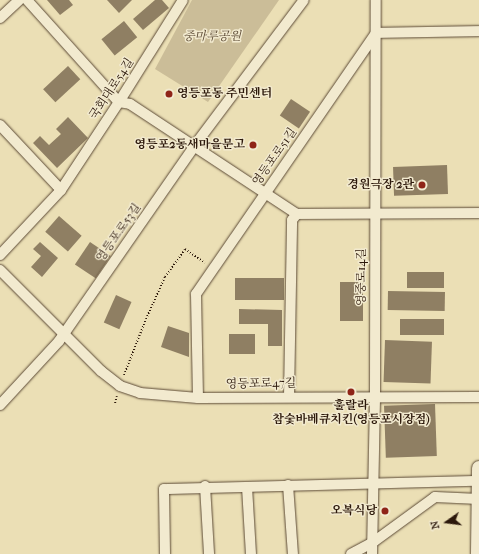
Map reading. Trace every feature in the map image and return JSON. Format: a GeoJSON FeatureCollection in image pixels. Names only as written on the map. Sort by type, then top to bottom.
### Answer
{"type":"FeatureCollection","features":[{"type":"Feature","properties":{"kind":"main road"},"geometry":{"type":"LineString","coordinates":[[478,554],[479,468]]}},
{"type":"Feature","properties":{"kind":"street"},"geometry":{"type":"LineString","coordinates":[[0,18],[20,0]]}},
{"type":"Feature","properties":{"kind":"street"},"geometry":{"type":"LineString","coordinates":[[27,0],[119,102],[130,104],[195,145],[297,214],[479,212]]}},
{"type":"Feature","properties":{"kind":"street","name":"국회대로54길"},"geometry":{"type":"LineString","coordinates":[[0,256],[61,190],[119,102],[183,0]]}},
{"type":"Feature","properties":{"kind":"street","name":"영등포로53길"},"geometry":{"type":"LineString","coordinates":[[0,405],[64,335],[195,145],[304,0]]}},
{"type":"Feature","properties":{"kind":"street","name":"영중로14길"},"geometry":{"type":"LineString","coordinates":[[372,554],[375,396],[376,0]]}},
{"type":"Feature","properties":{"kind":"street"},"geometry":{"type":"LineString","coordinates":[[376,33],[479,31]]}},
{"type":"Feature","properties":{"kind":"street","name":"영등포로51길"},"geometry":{"type":"LineString","coordinates":[[198,398],[196,294],[376,33]]}},
{"type":"Feature","properties":{"kind":"street"},"geometry":{"type":"LineString","coordinates":[[0,125],[61,190]]}},
{"type":"Feature","properties":{"kind":"street"},"geometry":{"type":"LineString","coordinates":[[289,397],[292,220],[297,214]]}},
{"type":"Feature","properties":{"kind":"street"},"geometry":{"type":"LineString","coordinates":[[0,270],[64,335]]}},
{"type":"Feature","properties":{"kind":"street","name":"영등포로47길"},"geometry":{"type":"LineString","coordinates":[[64,335],[101,372],[120,386],[140,393],[198,398],[375,396],[479,397]]}},
{"type":"Feature","properties":{"kind":"street"},"geometry":{"type":"LineString","coordinates":[[165,554],[164,489],[205,486],[479,481]]}},
{"type":"Feature","properties":{"kind":"street"},"geometry":{"type":"LineString","coordinates":[[288,485],[293,554]]}},
{"type":"Feature","properties":{"kind":"street"},"geometry":{"type":"LineString","coordinates":[[205,486],[209,554]]}},
{"type":"Feature","properties":{"kind":"street"},"geometry":{"type":"LineString","coordinates":[[247,486],[251,554]]}},
{"type":"Feature","properties":{"kind":"street"},"geometry":{"type":"LineString","coordinates":[[351,554],[372,543],[435,498],[478,499]]}},
{"type":"Feature","properties":{"kind":"path"},"geometry":{"type":"LineString","coordinates":[[115,403],[146,319],[165,277],[185,249],[214,269]]}},
{"type":"Feature","properties":{"kind":"green space","name":"중마루공원"},"geometry":{"type":"Polygon","coordinates":[[[192,0],[279,0],[208,102],[155,69],[192,0]]]}},
{"type":"Feature","properties":{"kind":"building"},"geometry":{"type":"Polygon","coordinates":[[[47,0],[69,0],[73,5],[60,15],[47,0]]]}},
{"type":"Feature","properties":{"kind":"building"},"geometry":{"type":"Polygon","coordinates":[[[107,0],[132,0],[119,13],[107,0]]]}},
{"type":"Feature","properties":{"kind":"building"},"geometry":{"type":"Polygon","coordinates":[[[155,0],[162,0],[169,8],[143,30],[133,19],[155,0]]]}},
{"type":"Feature","properties":{"kind":"building"},"geometry":{"type":"Polygon","coordinates":[[[124,21],[137,37],[115,56],[101,39],[124,21]]]}},
{"type":"Feature","properties":{"kind":"building"},"geometry":{"type":"Polygon","coordinates":[[[68,66],[80,79],[55,102],[43,89],[68,66]]]}},
{"type":"Feature","properties":{"kind":"building"},"geometry":{"type":"Polygon","coordinates":[[[291,99],[310,112],[299,128],[280,116],[291,99]]]}},
{"type":"Feature","properties":{"kind":"building"},"geometry":{"type":"Polygon","coordinates":[[[68,117],[88,138],[57,168],[33,143],[40,136],[49,145],[61,134],[56,129],[68,117]]]}},
{"type":"Feature","properties":{"kind":"building"},"geometry":{"type":"Polygon","coordinates":[[[447,165],[448,194],[394,196],[393,167],[447,165]]]}},
{"type":"Feature","properties":{"kind":"building"},"geometry":{"type":"Polygon","coordinates":[[[59,216],[82,236],[68,252],[45,232],[59,216]]]}},
{"type":"Feature","properties":{"kind":"building"},"geometry":{"type":"Polygon","coordinates":[[[40,242],[58,258],[42,277],[31,267],[41,256],[33,249],[40,242]]]}},
{"type":"Feature","properties":{"kind":"building"},"geometry":{"type":"Polygon","coordinates":[[[90,242],[111,256],[96,278],[75,264],[90,242]]]}},
{"type":"Feature","properties":{"kind":"building"},"geometry":{"type":"Polygon","coordinates":[[[407,272],[444,272],[444,288],[407,288],[407,272]]]}},
{"type":"Feature","properties":{"kind":"building"},"geometry":{"type":"Polygon","coordinates":[[[235,278],[284,278],[284,300],[235,300],[235,278]]]}},
{"type":"Feature","properties":{"kind":"building"},"geometry":{"type":"Polygon","coordinates":[[[340,282],[363,282],[363,321],[340,321],[340,282]]]}},
{"type":"Feature","properties":{"kind":"building"},"geometry":{"type":"Polygon","coordinates":[[[388,291],[445,292],[445,311],[388,310],[388,291]]]}},
{"type":"Feature","properties":{"kind":"building"},"geometry":{"type":"Polygon","coordinates":[[[116,295],[132,302],[119,329],[104,322],[116,295]]]}},
{"type":"Feature","properties":{"kind":"building"},"geometry":{"type":"Polygon","coordinates":[[[239,309],[282,310],[282,346],[268,346],[268,324],[239,324],[239,309]]]}},
{"type":"Feature","properties":{"kind":"building"},"geometry":{"type":"Polygon","coordinates":[[[400,319],[444,319],[444,335],[400,335],[400,319]]]}},
{"type":"Feature","properties":{"kind":"building"},"geometry":{"type":"Polygon","coordinates":[[[168,326],[189,333],[189,357],[161,347],[168,326]]]}},
{"type":"Feature","properties":{"kind":"building"},"geometry":{"type":"Polygon","coordinates":[[[229,334],[255,334],[255,354],[229,354],[229,334]]]}},
{"type":"Feature","properties":{"kind":"building"},"geometry":{"type":"Polygon","coordinates":[[[385,340],[432,342],[431,384],[384,382],[385,340]]]}},
{"type":"Feature","properties":{"kind":"building"},"geometry":{"type":"Polygon","coordinates":[[[435,404],[437,456],[386,458],[384,406],[435,404]]]}},
{"type":"Feature","properties":{"kind":"place","name":"영등포동 주민센터"},"geometry":{"type":"Point","coordinates":[169,94]}},
{"type":"Feature","properties":{"kind":"place","name":"영등포2동새마을문고"},"geometry":{"type":"Point","coordinates":[253,145]}},
{"type":"Feature","properties":{"kind":"place","name":"경원극장 2관"},"geometry":{"type":"Point","coordinates":[422,185]}},
{"type":"Feature","properties":{"kind":"place","name":"훌랄라 참숯바베큐치킨(영등포시장점)"},"geometry":{"type":"Point","coordinates":[351,392]}},
{"type":"Feature","properties":{"kind":"place","name":"오복식당"},"geometry":{"type":"Point","coordinates":[385,511]}}]}
